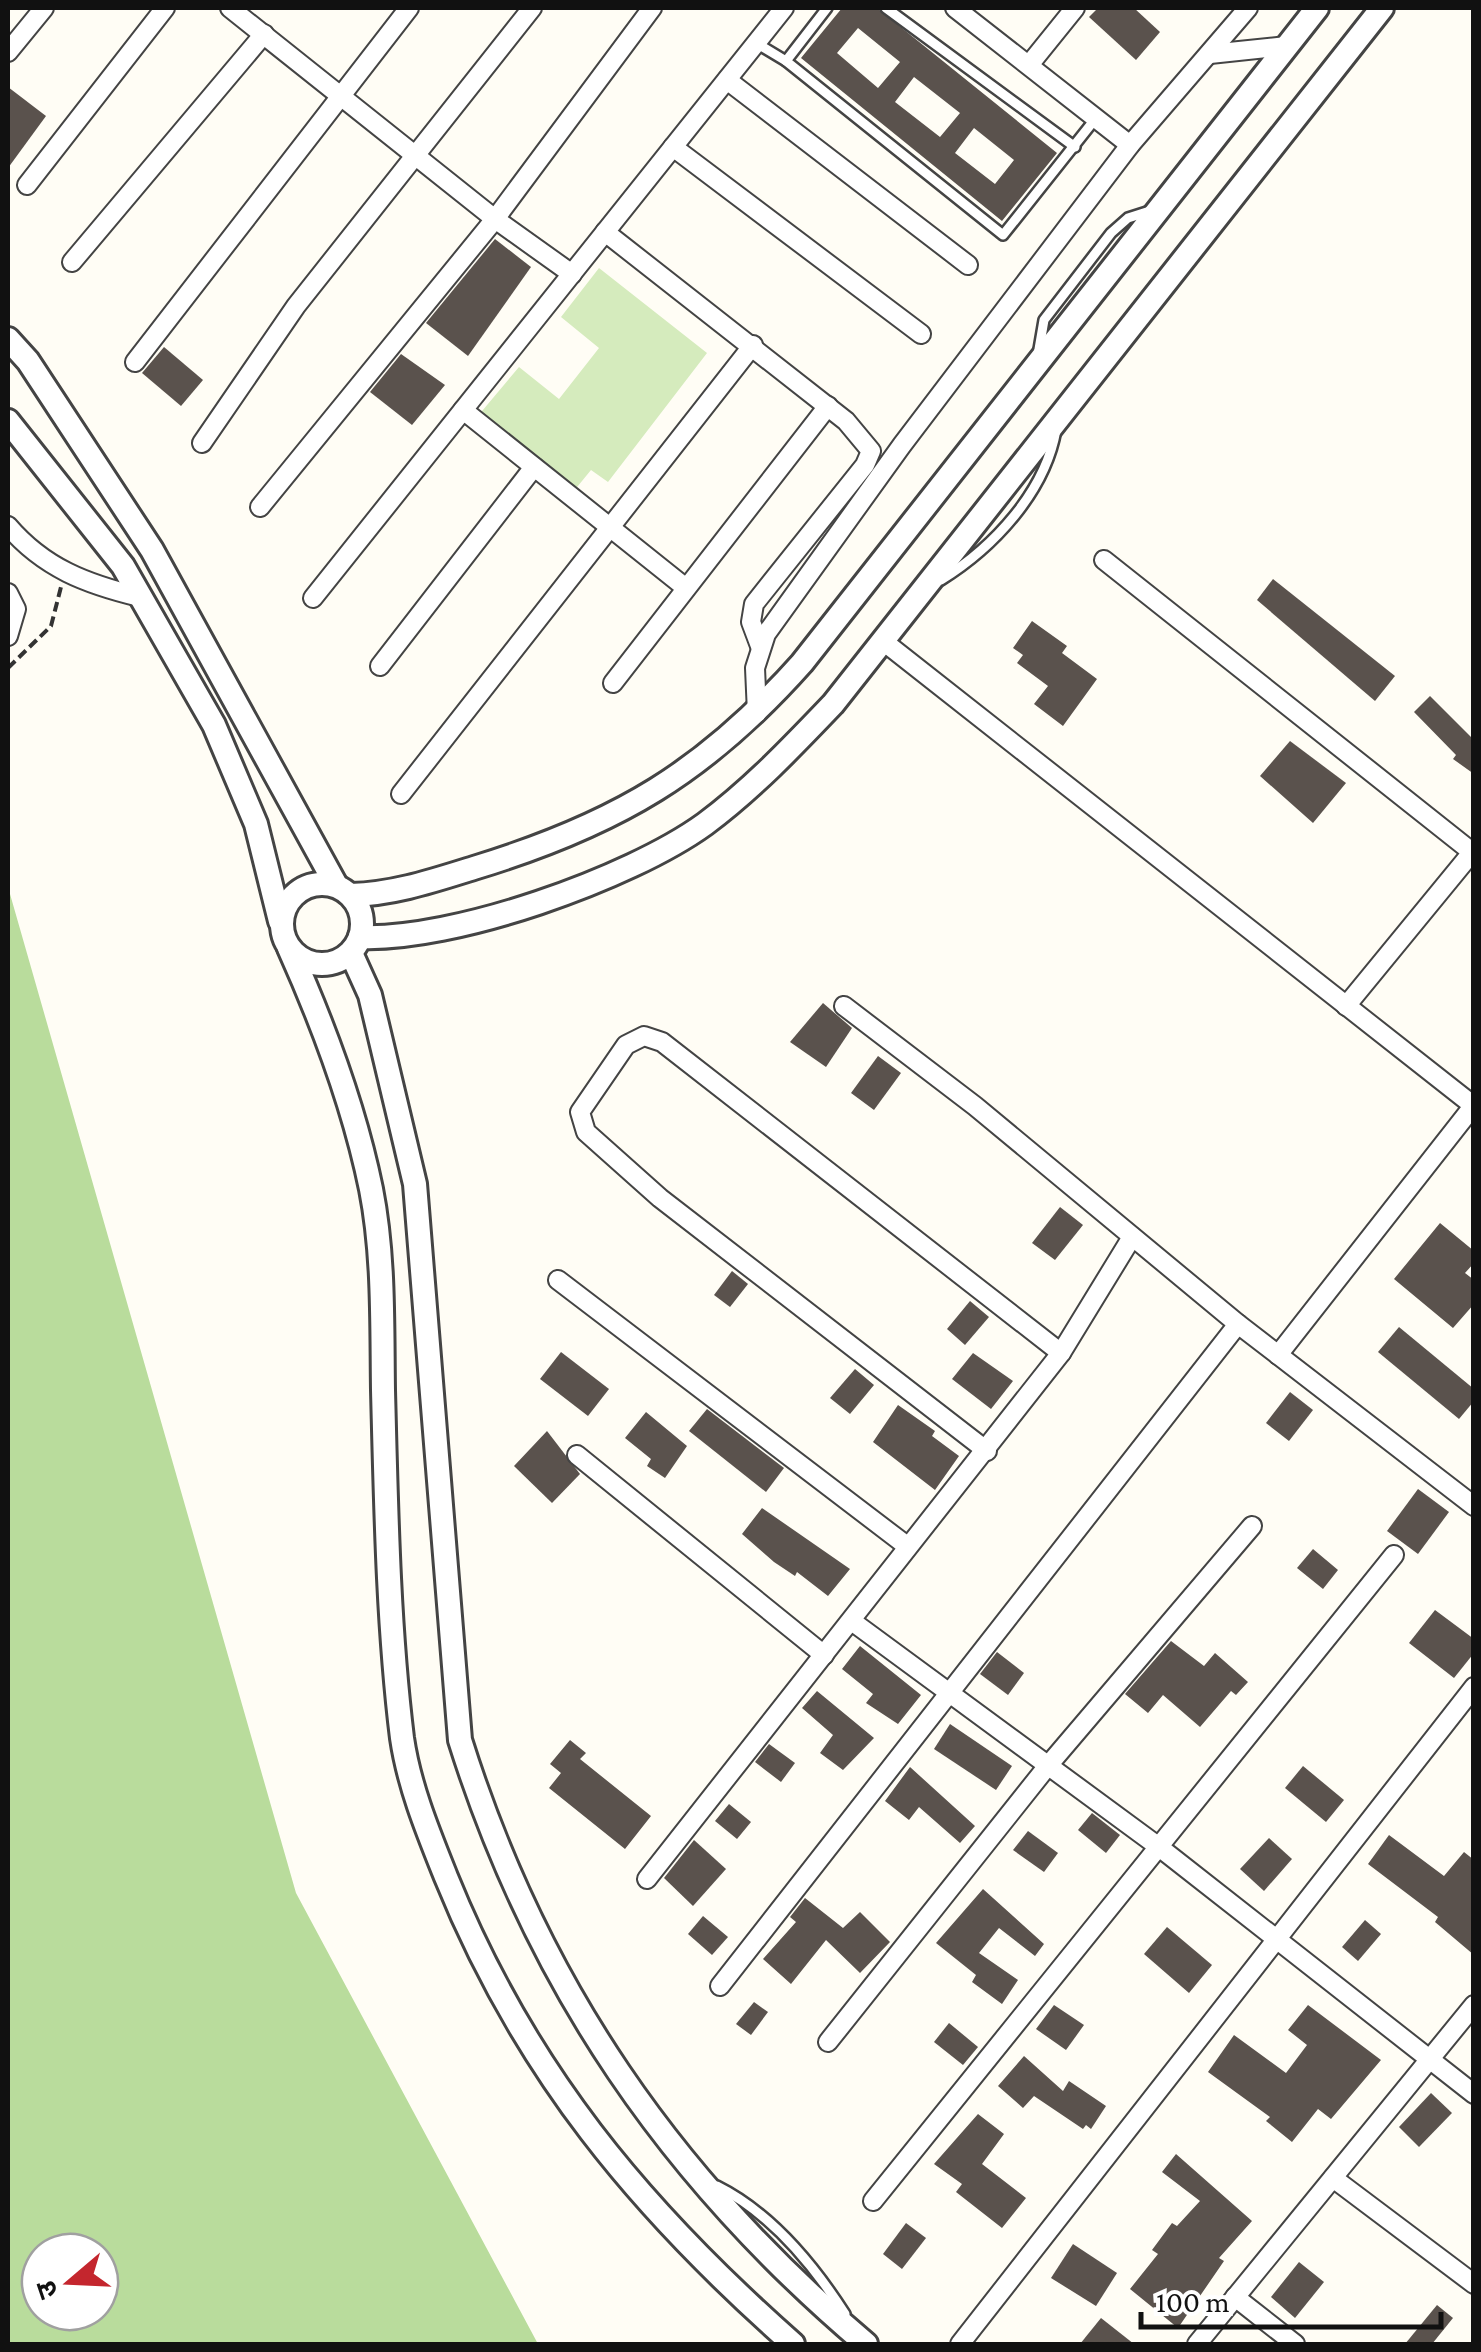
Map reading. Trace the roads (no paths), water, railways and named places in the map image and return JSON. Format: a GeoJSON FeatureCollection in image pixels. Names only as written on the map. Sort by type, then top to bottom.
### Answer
{"type":"FeatureCollection","features":[{"type":"Feature","properties":{"kind":"street"},"geometry":{"type":"LineString","coordinates":[[8,52],[44,8]]}},
{"type":"Feature","properties":{"kind":"street"},"geometry":{"type":"LineString","coordinates":[[26,185],[165,8]]}},
{"type":"Feature","properties":{"kind":"street"},"geometry":{"type":"LineString","coordinates":[[230,8],[495,220],[572,274]]}},
{"type":"Feature","properties":{"kind":"street"},"geometry":{"type":"LineString","coordinates":[[135,362],[408,8]]}},
{"type":"Feature","properties":{"kind":"street"},"geometry":{"type":"LineString","coordinates":[[202,443],[296,306],[532,8]]}},
{"type":"Feature","properties":{"kind":"street"},"geometry":{"type":"LineString","coordinates":[[260,507],[495,220],[652,8]]}},
{"type":"Feature","properties":{"kind":"street"},"geometry":{"type":"LineString","coordinates":[[313,598],[784,8]]}},
{"type":"Feature","properties":{"kind":"street"},"geometry":{"type":"LineString","coordinates":[[956,8],[1130,144]]}},
{"type":"Feature","properties":{"kind":"street"},"geometry":{"type":"LineString","coordinates":[[1029,65],[1075,8]]}},
{"type":"Feature","properties":{"kind":"street"},"geometry":{"type":"LineString","coordinates":[[758,713],[755,668],[760,646],[902,445],[1130,144],[1248,8]]}},
{"type":"Feature","properties":{"kind":"street"},"geometry":{"type":"LineString","coordinates":[[280,921],[285,904],[300,888],[318,882],[377,894],[541,848],[603,821],[684,775],[758,713],[1317,8]]}},
{"type":"Feature","properties":{"kind":"street"},"geometry":{"type":"LineString","coordinates":[[289,948],[317,964],[335,962],[356,945],[454,927],[625,868],[702,826],[779,761],[833,704],[1382,8]]}},
{"type":"Feature","properties":{"kind":"street"},"geometry":{"type":"LineString","coordinates":[[72,262],[264,34]]}},
{"type":"Feature","properties":{"kind":"street"},"geometry":{"type":"LineString","coordinates":[[1210,54],[1287,46]]}},
{"type":"Feature","properties":{"kind":"street"},"geometry":{"type":"LineString","coordinates":[[727,80],[968,265]]}},
{"type":"Feature","properties":{"kind":"street"},"geometry":{"type":"LineString","coordinates":[[673,147],[921,334]]}},
{"type":"Feature","properties":{"kind":"street"},"geometry":{"type":"LineString","coordinates":[[605,232],[828,406],[864,438],[871,451],[870,458],[754,604],[751,622],[760,646]]}},
{"type":"Feature","properties":{"kind":"street"},"geometry":{"type":"LineString","coordinates":[[8,339],[28,361],[152,550],[362,918],[356,945],[415,1184],[460,1740],[513,1884],[580,2015],[663,2138],[760,2250],[864,2343]]}},
{"type":"Feature","properties":{"kind":"street"},"geometry":{"type":"LineString","coordinates":[[400,794],[753,345]]}},
{"type":"Feature","properties":{"kind":"street"},"geometry":{"type":"LineString","coordinates":[[613,682],[828,406]]}},
{"type":"Feature","properties":{"kind":"street"},"geometry":{"type":"LineString","coordinates":[[463,410],[686,588]]}},
{"type":"Feature","properties":{"kind":"street"},"geometry":{"type":"LineString","coordinates":[[8,421],[123,566],[221,742],[256,824],[289,948],[319,1014],[349,1102],[371,1191],[381,1270],[402,1741],[420,1812],[459,1909],[527,2042],[602,2150],[726,2285],[793,2344]]}},
{"type":"Feature","properties":{"kind":"street"},"geometry":{"type":"LineString","coordinates":[[380,666],[534,467]]}},
{"type":"Feature","properties":{"kind":"street"},"geometry":{"type":"LineString","coordinates":[[8,526],[26,546],[63,572],[140,597]]}},
{"type":"Feature","properties":{"kind":"street"},"geometry":{"type":"LineString","coordinates":[[1104,560],[1473,851],[1346,1006]]}},
{"type":"Feature","properties":{"kind":"street"},"geometry":{"type":"LineString","coordinates":[[8,593],[16,609],[8,636]]}},
{"type":"Feature","properties":{"kind":"street"},"geometry":{"type":"LineString","coordinates":[[883,641],[1473,1106],[1278,1355]]}},
{"type":"Feature","properties":{"kind":"street"},"geometry":{"type":"LineString","coordinates":[[844,1006],[975,1106],[1238,1324],[1474,1506]]}},
{"type":"Feature","properties":{"kind":"street"},"geometry":{"type":"LineString","coordinates":[[987,1450],[660,1198],[586,1132],[580,1112],[626,1045],[644,1036],[662,1042],[1062,1353]]}},
{"type":"Feature","properties":{"kind":"street"},"geometry":{"type":"LineString","coordinates":[[647,1878],[1062,1353],[1132,1237]]}},
{"type":"Feature","properties":{"kind":"street"},"geometry":{"type":"LineString","coordinates":[[558,1280],[908,1546]]}},
{"type":"Feature","properties":{"kind":"street"},"geometry":{"type":"LineString","coordinates":[[720,1986],[951,1697],[1238,1324]]}},
{"type":"Feature","properties":{"kind":"street"},"geometry":{"type":"LineString","coordinates":[[577,1455],[824,1655]]}},
{"type":"Feature","properties":{"kind":"street"},"geometry":{"type":"LineString","coordinates":[[828,2042],[1046,1768],[1252,1526]]}},
{"type":"Feature","properties":{"kind":"street"},"geometry":{"type":"LineString","coordinates":[[873,2201],[1394,1554]]}},
{"type":"Feature","properties":{"kind":"street"},"geometry":{"type":"LineString","coordinates":[[853,1622],[1046,1768],[1159,1847],[1474,2094]]}},
{"type":"Feature","properties":{"kind":"street"},"geometry":{"type":"LineString","coordinates":[[960,2344],[1280,1941],[1474,1686]]}},
{"type":"Feature","properties":{"kind":"street"},"geometry":{"type":"LineString","coordinates":[[1197,2344],[1474,2005]]}},
{"type":"Feature","properties":{"kind":"street"},"geometry":{"type":"LineString","coordinates":[[1333,2178],[1474,2284]]}},
{"type":"Feature","properties":{"kind":"street"},"geometry":{"type":"LineString","coordinates":[[1235,2296],[1294,2344]]}},
{"type":"Feature","properties":{"kind":"lane"},"geometry":{"type":"LineString","coordinates":[[786,61],[827,8]]}},
{"type":"Feature","properties":{"kind":"lane"},"geometry":{"type":"LineString","coordinates":[[886,8],[1075,146]]}},
{"type":"Feature","properties":{"kind":"lane"},"geometry":{"type":"LineString","coordinates":[[756,43],[786,61],[1004,235],[1096,118]]}}]}
